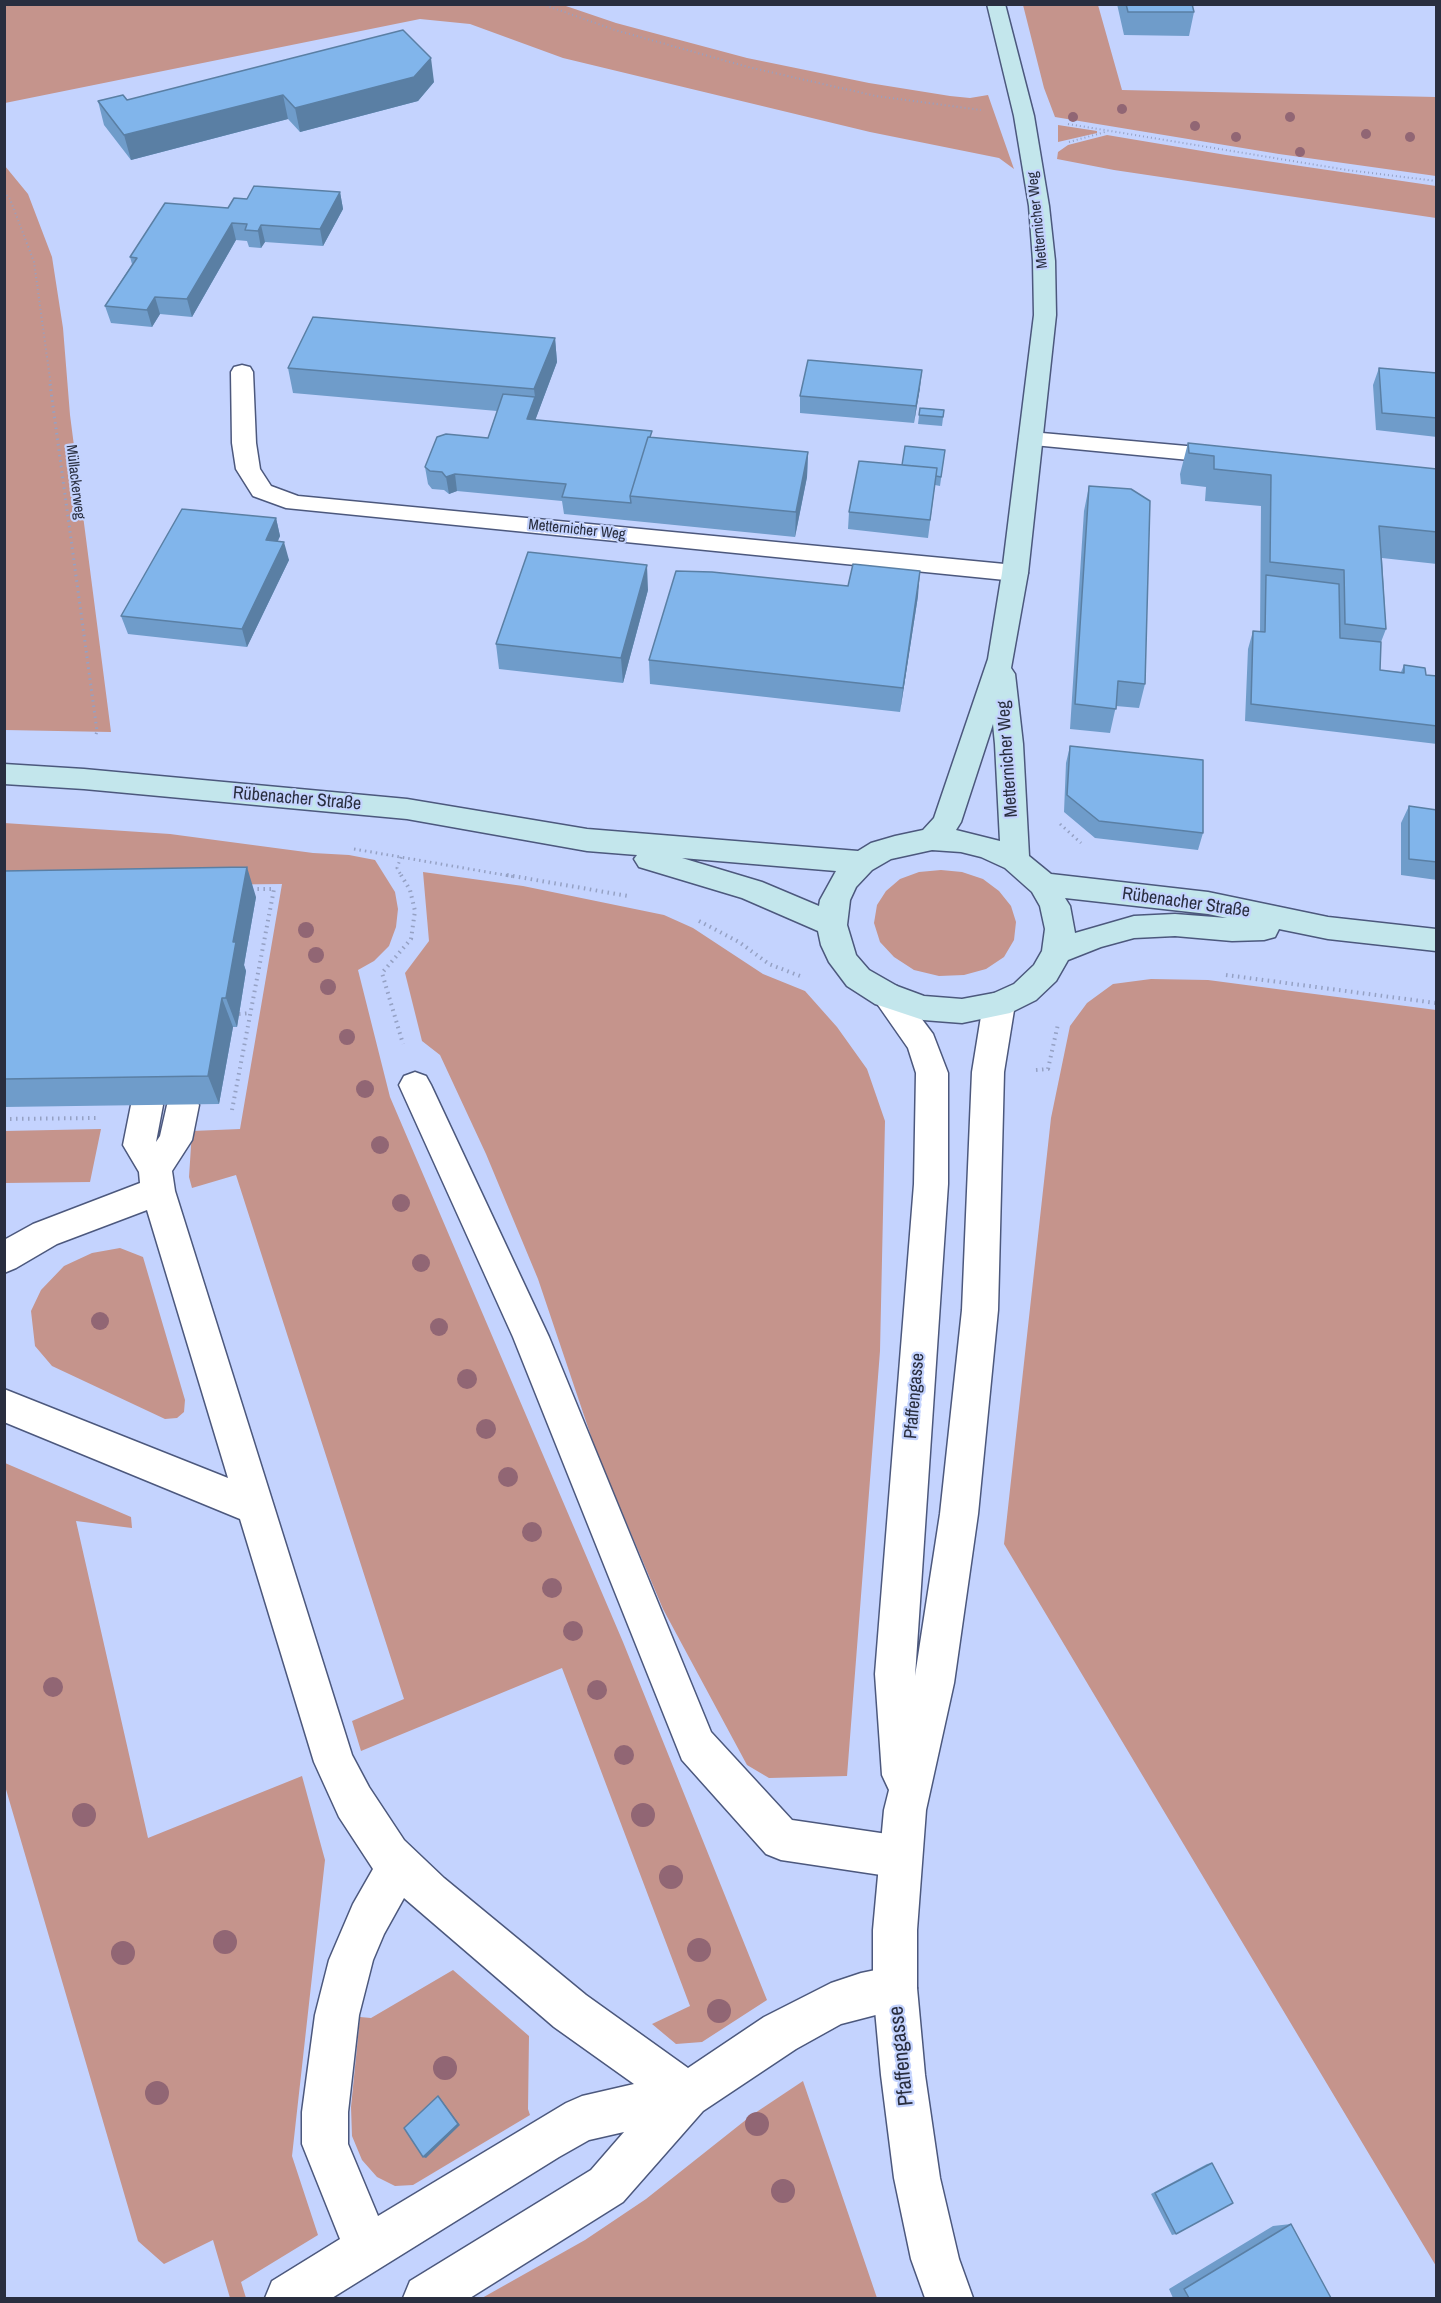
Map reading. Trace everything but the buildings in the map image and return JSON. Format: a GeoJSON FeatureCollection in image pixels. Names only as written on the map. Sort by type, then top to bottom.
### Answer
{"type":"FeatureCollection","features":[{"type":"Feature","properties":{"kind":"main road","name":"Metternicher Weg"},"geometry":{"type":"LineString","coordinates":[[932,839],[947,822],[1001,658],[1015,573],[1045,315],[1039,206],[1024,116],[996,4]]}},
{"type":"Feature","properties":{"kind":"main road","name":"Metternicher Weg"},"geometry":{"type":"LineString","coordinates":[[1001,658],[1009,744],[1015,860]]}},
{"type":"Feature","properties":{"kind":"main road","name":"Rübenacher Straße"},"geometry":{"type":"LineString","coordinates":[[4,774],[84,779],[407,809],[587,840],[862,862]]}},
{"type":"Feature","properties":{"kind":"main road"},"geometry":{"type":"LineString","coordinates":[[932,839],[961,841],[989,848],[1015,860],[1043,884],[1055,906],[1060,929],[1057,952],[1045,973],[1025,992],[999,1004],[962,1011],[923,1008],[886,995],[858,978],[844,962],[836,945],[832,925],[835,900],[844,881],[862,862],[881,851],[904,843],[932,839]]}},
{"type":"Feature","properties":{"kind":"main road","name":"Rübenacher Straße"},"geometry":{"type":"LineString","coordinates":[[587,840],[752,890],[832,925]]}},
{"type":"Feature","properties":{"kind":"main road","name":"Rübenacher Straße"},"geometry":{"type":"LineString","coordinates":[[1043,884],[1208,903],[1328,928],[1437,940]]}},
{"type":"Feature","properties":{"kind":"main road","name":"Rübenacher Straße"},"geometry":{"type":"LineString","coordinates":[[1057,952],[1095,937],[1134,927],[1175,925],[1232,930],[1328,928]]}},
{"type":"Feature","properties":{"kind":"street","name":"Metternicher Weg"},"geometry":{"type":"LineString","coordinates":[[242,372],[244,443],[248,469],[262,491],[295,503],[1015,573]]}},
{"type":"Feature","properties":{"kind":"street"},"geometry":{"type":"LineString","coordinates":[[1031,439],[1252,458]]}},
{"type":"Feature","properties":{"kind":"street","name":"Pfaffengasse"},"geometry":{"type":"LineString","coordinates":[[886,995],[922,1043],[932,1073],[931,1184],[895,1674],[905,1810]]}},
{"type":"Feature","properties":{"kind":"street","name":"Pfaffengasse"},"geometry":{"type":"LineString","coordinates":[[949,2298],[935,2259],[917,2178],[903,2076],[895,1988],[895,1930],[905,1810],[934,1683],[959,1514],[980,1310],[988,1072],[999,1004]]}},
{"type":"Feature","properties":{"kind":"street"},"geometry":{"type":"LineString","coordinates":[[415,1085],[531,1337],[696,1746],[781,1839],[901,1857]]}},
{"type":"Feature","properties":{"kind":"street"},"geometry":{"type":"LineString","coordinates":[[146,1111],[139,1145],[156,1180],[334,1762],[354,1802],[389,1855],[429,1893],[570,2011],[687,2095]]}},
{"type":"Feature","properties":{"kind":"street"},"geometry":{"type":"LineString","coordinates":[[4,1258],[45,1234],[156,1180],[176,1140],[182,1111]]}},
{"type":"Feature","properties":{"kind":"street"},"geometry":{"type":"LineString","coordinates":[[4,1405],[257,1508]]}},
{"type":"Feature","properties":{"kind":"street"},"geometry":{"type":"LineString","coordinates":[[368,2249],[326,2144],[325,2112],[336,2015],[351,1960],[368,1919],[382,1894],[402,1868]]}},
{"type":"Feature","properties":{"kind":"street"},"geometry":{"type":"LineString","coordinates":[[427,2298],[607,2186],[687,2095],[780,2033],[831,2005],[861,1995],[895,1988]]}},
{"type":"Feature","properties":{"kind":"street"},"geometry":{"type":"LineString","coordinates":[[289,2298],[582,2119],[687,2095]]}},
{"type":"Feature","properties":{"kind":"path"},"geometry":{"type":"LineString","coordinates":[[542,4],[615,30],[748,67],[876,96],[1024,116],[1175,143],[1437,181]]}},
{"type":"Feature","properties":{"kind":"path","name":"Müllackerweg"},"geometry":{"type":"LineString","coordinates":[[4,192],[10,199],[34,262],[56,418],[97,731],[84,779]]}},
{"type":"Feature","properties":{"kind":"path"},"geometry":{"type":"LineString","coordinates":[[1055,818],[1076,842],[1084,845]]}},
{"type":"Feature","properties":{"kind":"path"},"geometry":{"type":"LineString","coordinates":[[354,849],[630,897]]}},
{"type":"Feature","properties":{"kind":"path"},"geometry":{"type":"LineString","coordinates":[[401,857],[397,868],[410,890],[415,911],[411,939],[382,973],[415,1085]]}},
{"type":"Feature","properties":{"kind":"path"},"geometry":{"type":"LineString","coordinates":[[182,1111],[231,1116],[274,889],[250,889]]}},
{"type":"Feature","properties":{"kind":"path"},"geometry":{"type":"LineString","coordinates":[[693,918],[739,942],[769,964],[802,976]]}},
{"type":"Feature","properties":{"kind":"path"},"geometry":{"type":"LineString","coordinates":[[1223,975],[1437,1003]]}},
{"type":"Feature","properties":{"kind":"path"},"geometry":{"type":"LineString","coordinates":[[239,1014],[251,1013]]}},
{"type":"Feature","properties":{"kind":"path"},"geometry":{"type":"LineString","coordinates":[[1026,1070],[1048,1070],[1059,1019]]}},
{"type":"Feature","properties":{"kind":"path"},"geometry":{"type":"LineString","coordinates":[[4,1119],[146,1111]]}},
{"type":"Feature","properties":{"kind":"shaded area"},"geometry":{"type":"Polygon","coordinates":[[[5,4],[563,5],[616,23],[747,58],[869,83],[950,96],[970,98],[988,95],[1014,169],[999,158],[870,132],[563,58],[470,24],[420,19],[5,103],[5,4]]]}},
{"type":"Feature","properties":{"kind":"shaded area"},"geometry":{"type":"Polygon","coordinates":[[[1023,5],[1098,5],[1122,90],[1436,97],[1436,176],[1279,154],[1055,117],[1044,88],[1023,5]]]}},
{"type":"Feature","properties":{"kind":"shaded area"},"geometry":{"type":"Polygon","coordinates":[[[1058,125],[1097,131],[1097,133],[1058,142],[1058,125]]]}},
{"type":"Feature","properties":{"kind":"shaded area"},"geometry":{"type":"Polygon","coordinates":[[[1107,135],[1436,186],[1436,218],[1114,170],[1057,159],[1058,152],[1068,145],[1107,135]]]}},
{"type":"Feature","properties":{"kind":"shaded area"},"geometry":{"type":"Polygon","coordinates":[[[5,166],[28,194],[52,257],[63,328],[70,415],[111,732],[5,730],[5,166]]]}},
{"type":"Feature","properties":{"kind":"shaded area"},"geometry":{"type":"Polygon","coordinates":[[[4,823],[170,834],[313,853],[349,855],[375,860],[395,892],[398,909],[396,927],[389,946],[374,961],[358,970],[390,1097],[623,1642],[767,2000],[702,2042],[676,2044],[652,2024],[690,2006],[562,1668],[361,1751],[352,1721],[404,1699],[236,1175],[192,1188],[189,1177],[192,1131],[240,1129],[282,884],[5,887],[4,823]]]}},
{"type":"Feature","properties":{"kind":"shaded area"},"geometry":{"type":"Polygon","coordinates":[[[941,870],[962,872],[983,879],[999,891],[1011,906],[1016,922],[1014,940],[1004,957],[986,969],[964,975],[939,976],[914,970],[894,957],[880,942],[874,923],[877,905],[886,891],[900,879],[919,872],[941,870]]]}},
{"type":"Feature","properties":{"kind":"shaded area"},"geometry":{"type":"Polygon","coordinates":[[[423,872],[523,886],[664,915],[693,928],[763,974],[805,991],[837,1027],[867,1069],[885,1121],[880,1351],[847,1776],[769,1778],[747,1765],[663,1609],[596,1451],[538,1279],[486,1154],[440,1055],[422,1041],[405,973],[429,941],[423,872]]]}},
{"type":"Feature","properties":{"kind":"shaded area"},"geometry":{"type":"Polygon","coordinates":[[[1151,979],[1208,980],[1436,1010],[1436,2266],[1004,1544],[1051,1118],[1070,1026],[1087,1003],[1113,984],[1151,979]]]}},
{"type":"Feature","properties":{"kind":"shaded area"},"geometry":{"type":"Polygon","coordinates":[[[101,1129],[90,1182],[5,1183],[5,1131],[101,1129]]]}},
{"type":"Feature","properties":{"kind":"shaded area"},"geometry":{"type":"Polygon","coordinates":[[[120,1248],[143,1257],[185,1400],[184,1412],[177,1418],[165,1419],[52,1366],[35,1346],[31,1311],[41,1290],[64,1266],[92,1253],[120,1248]]]}},
{"type":"Feature","properties":{"kind":"shaded area"},"geometry":{"type":"Polygon","coordinates":[[[5,1463],[131,1517],[132,1528],[76,1521],[148,1838],[302,1776],[325,1860],[292,2156],[318,2235],[241,2282],[246,2298],[230,2298],[213,2240],[164,2264],[138,2241],[5,1786],[5,1463]]]}},
{"type":"Feature","properties":{"kind":"shaded area"},"geometry":{"type":"Polygon","coordinates":[[[453,1970],[529,2036],[528,2109],[530,2115],[413,2185],[395,2186],[377,2177],[362,2160],[352,2136],[351,2107],[360,2017],[371,2018],[453,1970]]]}},
{"type":"Feature","properties":{"kind":"shaded area"},"geometry":{"type":"Polygon","coordinates":[[[803,2081],[877,2298],[482,2298],[585,2240],[646,2199],[752,2115],[803,2081]]]}}]}
